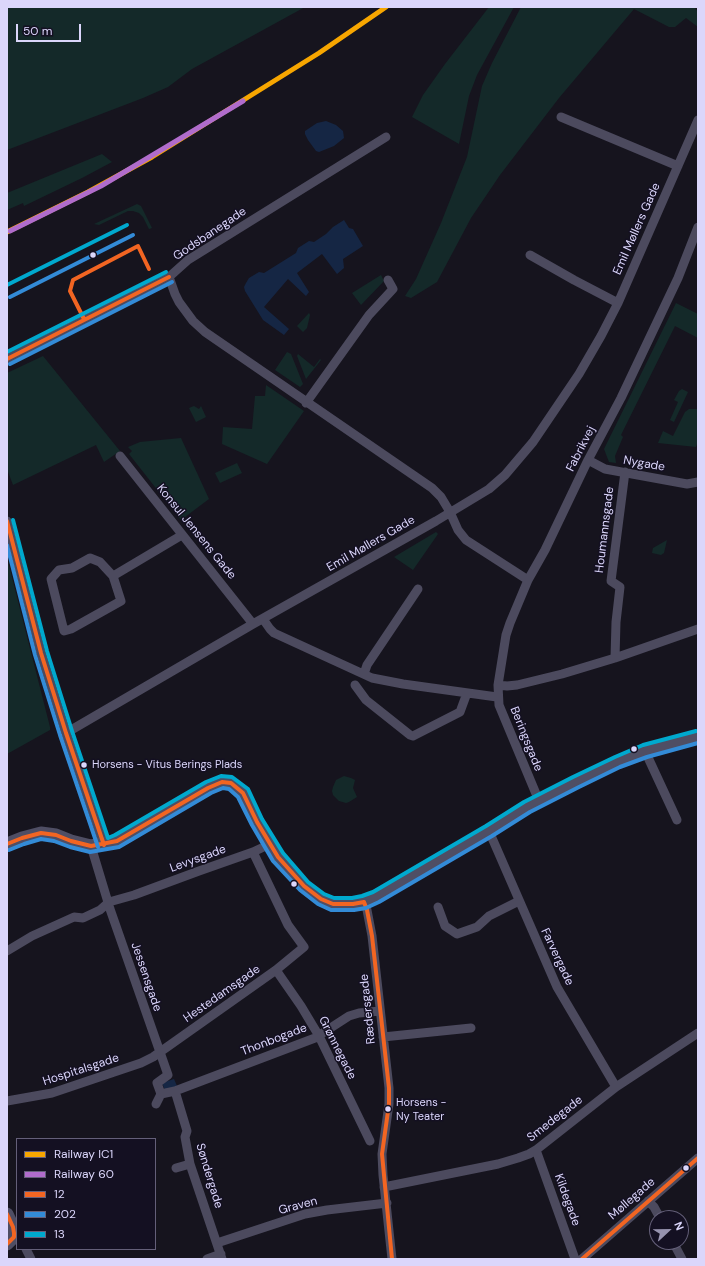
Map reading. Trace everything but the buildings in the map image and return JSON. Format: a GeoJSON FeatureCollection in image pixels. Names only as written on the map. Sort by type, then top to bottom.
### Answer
{"type":"FeatureCollection","features":[{"type":"Feature","properties":{"kind":"street"},"geometry":{"type":"LineString","coordinates":[[561,117],[678,166]]}},
{"type":"Feature","properties":{"kind":"street","name":"Emil Møllers Gade"},"geometry":{"type":"LineString","coordinates":[[66,733],[253,624],[436,521],[489,489],[505,475],[533,442],[579,374],[601,336],[618,302],[698,120]]}},
{"type":"Feature","properties":{"kind":"street","name":"Godsbanegade"},"geometry":{"type":"LineString","coordinates":[[386,137],[188,260],[169,277],[179,302],[193,321],[205,332],[306,403],[432,488],[441,497],[458,530],[466,540],[528,580]]}},
{"type":"Feature","properties":{"kind":"street","name":"Fabrikvej"},"geometry":{"type":"LineString","coordinates":[[498,685],[506,635],[528,580],[562,517],[588,460],[621,398],[696,240],[698,227]]}},
{"type":"Feature","properties":{"kind":"street"},"geometry":{"type":"LineString","coordinates":[[530,255],[574,280],[618,302]]}},
{"type":"Feature","properties":{"kind":"street"},"geometry":{"type":"LineString","coordinates":[[7,359],[169,277]]}},
{"type":"Feature","properties":{"kind":"street"},"geometry":{"type":"LineString","coordinates":[[306,403],[369,314],[393,289],[388,280]]}},
{"type":"Feature","properties":{"kind":"street","name":"Konsul Jensens Gade"},"geometry":{"type":"LineString","coordinates":[[120,456],[253,624]]}},
{"type":"Feature","properties":{"kind":"street","name":"Nygade"},"geometry":{"type":"LineString","coordinates":[[588,460],[605,469],[687,484],[698,482]]}},
{"type":"Feature","properties":{"kind":"street","name":"Houmannsgade"},"geometry":{"type":"LineString","coordinates":[[615,658],[616,622],[620,587],[611,581],[624,472]]}},
{"type":"Feature","properties":{"kind":"street"},"geometry":{"type":"LineString","coordinates":[[7,521],[41,653],[66,733],[104,844]]}},
{"type":"Feature","properties":{"kind":"street"},"geometry":{"type":"LineString","coordinates":[[113,576],[182,535]]}},
{"type":"Feature","properties":{"kind":"street"},"geometry":{"type":"LineString","coordinates":[[90,558],[100,562],[113,576],[121,601],[71,629],[64,631],[50,579],[58,570],[72,568],[90,558]]}},
{"type":"Feature","properties":{"kind":"street"},"geometry":{"type":"LineString","coordinates":[[362,673],[418,589]]}},
{"type":"Feature","properties":{"kind":"street"},"geometry":{"type":"LineString","coordinates":[[263,619],[274,633],[372,678],[403,684],[497,697]]}},
{"type":"Feature","properties":{"kind":"street"},"geometry":{"type":"LineString","coordinates":[[498,685],[507,686],[525,683],[562,674],[615,658],[698,629]]}},
{"type":"Feature","properties":{"kind":"street"},"geometry":{"type":"LineString","coordinates":[[355,685],[366,700],[413,736],[460,712],[467,693]]}},
{"type":"Feature","properties":{"kind":"street","name":"Beringsgade"},"geometry":{"type":"LineString","coordinates":[[498,685],[497,697],[499,705],[539,801]]}},
{"type":"Feature","properties":{"kind":"street"},"geometry":{"type":"LineString","coordinates":[[9,843],[33,835],[49,834],[91,846],[117,842],[208,788],[222,782],[227,782],[240,788],[270,844],[285,867],[304,886],[321,899],[334,904],[342,905],[364,902],[376,897],[539,801],[618,762],[645,751],[698,737]]}},
{"type":"Feature","properties":{"kind":"street"},"geometry":{"type":"LineString","coordinates":[[645,751],[677,820]]}},
{"type":"Feature","properties":{"kind":"street","name":"Farvergade"},"geometry":{"type":"LineString","coordinates":[[489,831],[557,987],[616,1087]]}},
{"type":"Feature","properties":{"kind":"street","name":"Levysgade"},"geometry":{"type":"LineString","coordinates":[[7,951],[32,936],[74,917],[83,918],[134,895],[253,852],[270,844]]}},
{"type":"Feature","properties":{"kind":"street","name":"Jessensgade"},"geometry":{"type":"LineString","coordinates":[[91,846],[160,1053]]}},
{"type":"Feature","properties":{"kind":"street","name":"Hestedamsgade"},"geometry":{"type":"LineString","coordinates":[[160,1053],[276,970],[304,947],[288,925],[253,852]]}},
{"type":"Feature","properties":{"kind":"street"},"geometry":{"type":"LineString","coordinates":[[438,907],[444,926],[457,934],[477,927],[489,916],[519,901]]}},
{"type":"Feature","properties":{"kind":"street","name":"Rædersgade"},"geometry":{"type":"LineString","coordinates":[[364,902],[372,936],[389,1088],[382,1154],[392,1259]]}},
{"type":"Feature","properties":{"kind":"street","name":"Grønnegade"},"geometry":{"type":"LineString","coordinates":[[276,970],[301,1006],[319,1036],[370,1141]]}},
{"type":"Feature","properties":{"kind":"street","name":"Thonbogade"},"geometry":{"type":"LineString","coordinates":[[175,1091],[319,1036],[349,1016],[359,1013],[380,1011]]}},
{"type":"Feature","properties":{"kind":"street"},"geometry":{"type":"LineString","coordinates":[[383,1037],[471,1028]]}},
{"type":"Feature","properties":{"kind":"street","name":"Smedegade"},"geometry":{"type":"LineString","coordinates":[[384,1187],[498,1164],[518,1158],[536,1150],[616,1087],[698,1033]]}},
{"type":"Feature","properties":{"kind":"street"},"geometry":{"type":"LineString","coordinates":[[156,1104],[161,1094],[157,1083],[168,1074],[160,1053]]}},
{"type":"Feature","properties":{"kind":"street","name":"Hospitalsgade"},"geometry":{"type":"LineString","coordinates":[[7,1101],[52,1093],[141,1063],[160,1053]]}},
{"type":"Feature","properties":{"kind":"street"},"geometry":{"type":"LineString","coordinates":[[161,1094],[175,1091]]}},
{"type":"Feature","properties":{"kind":"street","name":"Søndergade"},"geometry":{"type":"LineString","coordinates":[[175,1091],[188,1131],[185,1137],[190,1164],[222,1256]]}},
{"type":"Feature","properties":{"kind":"street","name":"Kildegade"},"geometry":{"type":"LineString","coordinates":[[536,1150],[575,1259]]}},
{"type":"Feature","properties":{"kind":"street","name":"Møllegade"},"geometry":{"type":"LineString","coordinates":[[582,1259],[698,1158]]}},
{"type":"Feature","properties":{"kind":"street"},"geometry":{"type":"LineString","coordinates":[[176,1168],[190,1164]]}},
{"type":"Feature","properties":{"kind":"street"},"geometry":{"type":"LineString","coordinates":[[648,1201],[656,1210]]}},
{"type":"Feature","properties":{"kind":"street","name":"Graven"},"geometry":{"type":"LineString","coordinates":[[217,1243],[305,1214],[387,1203]]}},
{"type":"Feature","properties":{"kind":"street"},"geometry":{"type":"LineString","coordinates":[[7,1214],[13,1227],[13,1240]]}},
{"type":"Feature","properties":{"kind":"street"},"geometry":{"type":"LineString","coordinates":[[677,1250],[682,1259]]}},
{"type":"Feature","properties":{"kind":"street"},"geometry":{"type":"LineString","coordinates":[[207,1259],[222,1256]]}},
{"type":"Feature","properties":{"kind":"green space"},"geometry":{"type":"Polygon","coordinates":[[[7,7],[305,7],[192,69],[168,87],[7,150],[7,7]]]}},
{"type":"Feature","properties":{"kind":"green space"},"geometry":{"type":"Polygon","coordinates":[[[489,7],[514,7],[477,75],[469,96],[459,144],[412,117],[423,95],[489,7]]]}},
{"type":"Feature","properties":{"kind":"green space"},"geometry":{"type":"Polygon","coordinates":[[[521,7],[694,7],[698,12],[698,27],[686,18],[675,27],[669,27],[634,9],[559,98],[500,175],[471,218],[437,282],[411,298],[405,296],[416,279],[441,223],[467,157],[482,86],[492,63],[521,7]]]}},
{"type":"Feature","properties":{"kind":"green space"},"geometry":{"type":"Polygon","coordinates":[[[102,154],[112,162],[24,206],[23,203],[7,210],[7,193],[102,154]]]}},
{"type":"Feature","properties":{"kind":"green space"},"geometry":{"type":"Polygon","coordinates":[[[137,204],[141,206],[152,228],[149,229],[143,217],[139,213],[133,211],[128,211],[99,225],[94,224],[137,204]]]}},
{"type":"Feature","properties":{"kind":"green space"},"geometry":{"type":"Polygon","coordinates":[[[381,275],[384,281],[361,305],[352,293],[381,275]]]}},
{"type":"Feature","properties":{"kind":"green space"},"geometry":{"type":"Polygon","coordinates":[[[676,303],[698,314],[698,338],[675,326],[621,435],[623,437],[615,456],[616,463],[609,462],[604,449],[676,303]]]}},
{"type":"Feature","properties":{"kind":"green space"},"geometry":{"type":"Polygon","coordinates":[[[309,313],[310,315],[307,328],[303,332],[297,326],[309,313]]]}},
{"type":"Feature","properties":{"kind":"green space"},"geometry":{"type":"Polygon","coordinates":[[[287,352],[291,354],[303,384],[300,387],[275,370],[287,352]]]}},
{"type":"Feature","properties":{"kind":"green space"},"geometry":{"type":"Polygon","coordinates":[[[298,354],[314,367],[320,359],[321,360],[306,379],[297,356],[298,354]]]}},
{"type":"Feature","properties":{"kind":"green space"},"geometry":{"type":"Polygon","coordinates":[[[43,356],[120,451],[104,462],[96,445],[13,485],[7,469],[7,373],[43,356]]]}},
{"type":"Feature","properties":{"kind":"green space"},"geometry":{"type":"Polygon","coordinates":[[[266,385],[304,411],[267,464],[222,444],[223,427],[252,429],[255,396],[265,396],[266,385]]]}},
{"type":"Feature","properties":{"kind":"green space"},"geometry":{"type":"Polygon","coordinates":[[[682,389],[688,392],[674,422],[670,420],[678,402],[674,400],[679,391],[682,389]]]}},
{"type":"Feature","properties":{"kind":"green space"},"geometry":{"type":"Polygon","coordinates":[[[194,406],[199,409],[201,406],[206,417],[196,422],[189,408],[194,406]]]}},
{"type":"Feature","properties":{"kind":"green space"},"geometry":{"type":"Polygon","coordinates":[[[689,409],[698,409],[698,441],[696,447],[658,443],[663,431],[673,436],[685,412],[689,409]]]}},
{"type":"Feature","properties":{"kind":"green space"},"geometry":{"type":"Polygon","coordinates":[[[181,438],[209,499],[181,520],[129,454],[132,451],[128,447],[140,442],[181,438]]]}},
{"type":"Feature","properties":{"kind":"green space"},"geometry":{"type":"Polygon","coordinates":[[[237,463],[242,473],[220,483],[215,473],[237,463]]]}},
{"type":"Feature","properties":{"kind":"green space"},"geometry":{"type":"Polygon","coordinates":[[[436,532],[438,534],[413,570],[394,557],[436,532]]]}},
{"type":"Feature","properties":{"kind":"green space"},"geometry":{"type":"Polygon","coordinates":[[[667,540],[664,553],[661,555],[652,553],[653,548],[667,540]]]}},
{"type":"Feature","properties":{"kind":"green space"},"geometry":{"type":"Polygon","coordinates":[[[7,558],[50,730],[7,754],[7,558]]]}},
{"type":"Feature","properties":{"kind":"green space"},"geometry":{"type":"Polygon","coordinates":[[[344,776],[355,780],[353,788],[357,797],[346,803],[339,801],[333,795],[332,791],[336,780],[344,776]]]}},
{"type":"Feature","properties":{"kind":"water"},"geometry":{"type":"Polygon","coordinates":[[[326,121],[336,125],[343,131],[344,138],[334,146],[319,152],[316,151],[308,140],[305,131],[317,123],[326,121]]]}},
{"type":"Feature","properties":{"kind":"water"},"geometry":{"type":"Polygon","coordinates":[[[344,220],[349,228],[353,229],[363,246],[343,259],[344,268],[337,274],[322,254],[297,273],[309,292],[306,296],[288,279],[264,307],[289,329],[284,335],[263,320],[245,291],[244,287],[246,283],[249,278],[259,272],[264,273],[296,253],[298,248],[309,241],[314,242],[344,220]]]}},
{"type":"Feature","properties":{"kind":"water"},"geometry":{"type":"Polygon","coordinates":[[[174,1079],[177,1086],[165,1090],[162,1083],[174,1079]]]}},
{"type":"Feature","properties":{"kind":"rail line","name":"IC1"},"geometry":{"type":"LineString","coordinates":[[7,232],[88,192],[152,157],[319,53],[386,7]]}},
{"type":"Feature","properties":{"kind":"rail line","name":"60"},"geometry":{"type":"LineString","coordinates":[[10,231],[101,186],[243,101]]}},
{"type":"Feature","properties":{"kind":"transit line","name":"13"},"geometry":{"type":"LineString","coordinates":[[7,285],[127,225]]}},
{"type":"Feature","properties":{"kind":"transit line","name":"202"},"geometry":{"type":"LineString","coordinates":[[10,297],[133,235]]}},
{"type":"Feature","properties":{"kind":"transit line","name":"12"},"geometry":{"type":"LineString","coordinates":[[84,319],[70,291],[73,280],[138,246],[149,269]]}},
{"type":"Feature","properties":{"kind":"transit line","name":"13"},"geometry":{"type":"LineString","coordinates":[[7,352],[166,272]]}},
{"type":"Feature","properties":{"kind":"transit line","name":"12"},"geometry":{"type":"LineString","coordinates":[[7,359],[169,277]]}},
{"type":"Feature","properties":{"kind":"transit line","name":"202"},"geometry":{"type":"LineString","coordinates":[[10,364],[172,282]]}},
{"type":"Feature","properties":{"kind":"transit line","name":"13"},"geometry":{"type":"LineString","coordinates":[[13,520],[47,651],[108,838],[206,782],[221,776],[232,777],[248,789],[262,819],[283,853],[308,882],[324,894],[334,898],[352,898],[373,892],[524,802],[573,777],[643,745],[696,731]]}},
{"type":"Feature","properties":{"kind":"transit line","name":"12"},"geometry":{"type":"LineString","coordinates":[[7,521],[41,653],[104,845]]}},
{"type":"Feature","properties":{"kind":"transit line","name":"202"},"geometry":{"type":"LineString","coordinates":[[7,545],[35,655],[98,847]]}},
{"type":"Feature","properties":{"kind":"transit line","name":"202"},"geometry":{"type":"LineString","coordinates":[[9,850],[41,839],[54,841],[90,852],[119,847],[211,793],[223,788],[229,789],[238,797],[273,861],[300,890],[318,904],[331,910],[354,910],[366,908],[379,902],[530,812],[620,767],[647,757],[698,743]]}},
{"type":"Feature","properties":{"kind":"transit line","name":"12"},"geometry":{"type":"LineString","coordinates":[[7,844],[41,833],[56,835],[71,841],[91,846],[117,841],[208,788],[222,782],[231,783],[243,793],[257,822],[278,857],[304,886],[321,899],[333,904],[353,904],[364,902],[372,936],[389,1088],[389,1104],[382,1154],[392,1259]]}},
{"type":"Feature","properties":{"kind":"transit line","name":"12"},"geometry":{"type":"LineString","coordinates":[[582,1259],[698,1158]]}},
{"type":"Feature","properties":{"kind":"transit line","name":"12"},"geometry":{"type":"LineString","coordinates":[[7,1214],[14,1233],[14,1237],[7,1244]]}},
{"type":"Feature","properties":{"kind":"place","name":"Horsens - Vitus Berings Plads"},"geometry":{"type":"Point","coordinates":[84,765]}},
{"type":"Feature","properties":{"kind":"place","name":"Horsens - Ny Teater"},"geometry":{"type":"Point","coordinates":[388,1109]}}]}
